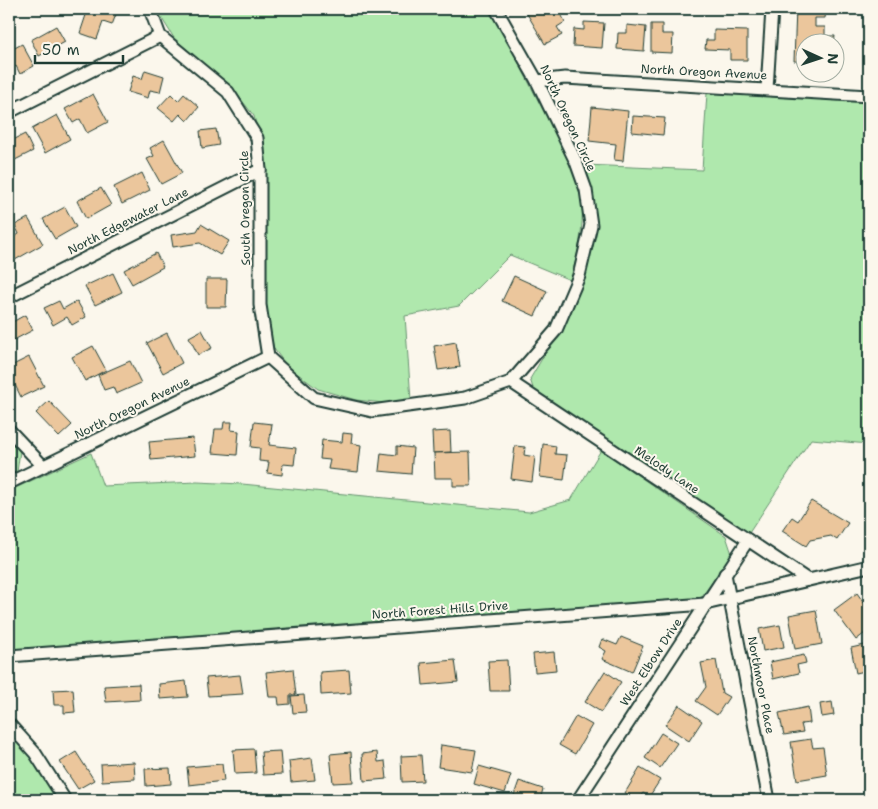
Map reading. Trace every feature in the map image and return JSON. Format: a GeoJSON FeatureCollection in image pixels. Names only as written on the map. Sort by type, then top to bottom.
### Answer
{"type":"FeatureCollection","features":[{"type":"Feature","properties":{"kind":"street"},"geometry":{"type":"LineString","coordinates":[[9,112],[160,36],[150,9]]}},
{"type":"Feature","properties":{"kind":"street","name":"North Oregon Circle"},"geometry":{"type":"LineString","coordinates":[[268,357],[314,398],[372,411],[465,398],[511,382],[556,330],[579,276],[590,225],[586,190],[576,162],[537,82],[496,9]]}},
{"type":"Feature","properties":{"kind":"street"},"geometry":{"type":"LineString","coordinates":[[767,89],[772,9]]}},
{"type":"Feature","properties":{"kind":"street","name":"South Oregon Circle"},"geometry":{"type":"LineString","coordinates":[[160,36],[228,92],[257,138],[260,170],[260,304],[268,357]]}},
{"type":"Feature","properties":{"kind":"street","name":"North Oregon Avenue"},"geometry":{"type":"LineString","coordinates":[[537,82],[564,78],[869,96]]}},
{"type":"Feature","properties":{"kind":"street","name":"North Edgewater Lane"},"geometry":{"type":"LineString","coordinates":[[9,297],[260,170]]}},
{"type":"Feature","properties":{"kind":"street","name":"North Oregon Avenue"},"geometry":{"type":"LineString","coordinates":[[9,483],[268,357]]}},
{"type":"Feature","properties":{"kind":"street","name":"Melody Lane"},"geometry":{"type":"LineString","coordinates":[[511,382],[808,580]]}},
{"type":"Feature","properties":{"kind":"street"},"geometry":{"type":"LineString","coordinates":[[9,430],[43,466]]}},
{"type":"Feature","properties":{"kind":"street","name":"West Elbow Drive"},"geometry":{"type":"LineString","coordinates":[[578,800],[748,540]]}},
{"type":"Feature","properties":{"kind":"street","name":"North Forest Hills Drive"},"geometry":{"type":"LineString","coordinates":[[9,656],[706,604],[869,566]]}},
{"type":"Feature","properties":{"kind":"street","name":"Northmoor Place"},"geometry":{"type":"LineString","coordinates":[[725,574],[769,800]]}},
{"type":"Feature","properties":{"kind":"street"},"geometry":{"type":"LineString","coordinates":[[9,724],[35,753],[64,800]]}},
{"type":"Feature","properties":{"kind":"green space"},"geometry":{"type":"Polygon","coordinates":[[[156,9],[490,9],[568,156],[577,178],[582,201],[582,221],[578,251],[570,280],[510,255],[459,306],[405,316],[411,400],[384,403],[356,400],[318,389],[287,366],[274,349],[266,316],[261,145],[254,116],[233,89],[174,38],[156,9]]]}},
{"type":"Feature","properties":{"kind":"green space"},"geometry":{"type":"Polygon","coordinates":[[[707,93],[869,102],[869,444],[811,439],[747,536],[534,391],[530,379],[563,323],[594,220],[592,193],[585,165],[702,170],[707,93]]]}},
{"type":"Feature","properties":{"kind":"green space"},"geometry":{"type":"Polygon","coordinates":[[[9,439],[20,451],[17,472],[9,477],[9,439]]]}},
{"type":"Feature","properties":{"kind":"green space"},"geometry":{"type":"Polygon","coordinates":[[[601,450],[726,536],[732,554],[700,599],[12,652],[9,649],[9,491],[91,453],[103,486],[197,482],[242,484],[529,512],[571,500],[601,450]]]}},
{"type":"Feature","properties":{"kind":"green space"},"geometry":{"type":"Polygon","coordinates":[[[9,730],[40,768],[59,800],[9,800],[9,730]]]}},
{"type":"Feature","properties":{"kind":"building"},"geometry":{"type":"Polygon","coordinates":[[[88,9],[118,9],[112,25],[103,22],[97,39],[80,33],[88,9]]]}},
{"type":"Feature","properties":{"kind":"building"},"geometry":{"type":"Polygon","coordinates":[[[533,9],[569,9],[561,14],[565,22],[557,27],[562,35],[545,44],[526,12],[533,9]]]}},
{"type":"Feature","properties":{"kind":"building"},"geometry":{"type":"Polygon","coordinates":[[[796,9],[826,10],[825,18],[815,18],[815,27],[825,27],[825,32],[796,32],[796,61],[794,61],[796,9]]]}},
{"type":"Feature","properties":{"kind":"building"},"geometry":{"type":"Polygon","coordinates":[[[584,22],[604,23],[602,48],[573,46],[574,29],[584,30],[584,22]]]}},
{"type":"Feature","properties":{"kind":"building"},"geometry":{"type":"Polygon","coordinates":[[[651,24],[662,24],[662,34],[673,34],[672,53],[651,52],[651,24]]]}},
{"type":"Feature","properties":{"kind":"building"},"geometry":{"type":"Polygon","coordinates":[[[627,25],[646,27],[644,51],[617,49],[618,33],[627,33],[627,25]]]}},
{"type":"Feature","properties":{"kind":"building"},"geometry":{"type":"Polygon","coordinates":[[[56,26],[65,42],[39,56],[31,40],[56,26]]]}},
{"type":"Feature","properties":{"kind":"building"},"geometry":{"type":"Polygon","coordinates":[[[714,30],[747,31],[747,60],[730,60],[730,50],[705,49],[706,40],[714,40],[714,30]]]}},
{"type":"Feature","properties":{"kind":"building"},"geometry":{"type":"Polygon","coordinates":[[[22,44],[34,66],[20,74],[16,66],[9,70],[9,51],[22,44]]]}},
{"type":"Feature","properties":{"kind":"building"},"geometry":{"type":"Polygon","coordinates":[[[145,70],[164,76],[160,92],[150,90],[148,98],[128,92],[133,76],[142,79],[145,70]]]}},
{"type":"Feature","properties":{"kind":"building"},"geometry":{"type":"Polygon","coordinates":[[[93,94],[108,122],[87,133],[80,119],[73,123],[65,109],[93,94]]]}},
{"type":"Feature","properties":{"kind":"building"},"geometry":{"type":"Polygon","coordinates":[[[171,94],[178,101],[184,94],[199,107],[187,121],[180,114],[174,121],[158,108],[171,94]]]}},
{"type":"Feature","properties":{"kind":"building"},"geometry":{"type":"Polygon","coordinates":[[[592,107],[628,111],[623,161],[614,160],[616,144],[589,141],[592,107]]]}},
{"type":"Feature","properties":{"kind":"building"},"geometry":{"type":"Polygon","coordinates":[[[57,115],[70,139],[45,153],[32,129],[57,115]]]}},
{"type":"Feature","properties":{"kind":"building"},"geometry":{"type":"Polygon","coordinates":[[[633,116],[665,118],[663,135],[632,132],[633,116]]]}},
{"type":"Feature","properties":{"kind":"building"},"geometry":{"type":"Polygon","coordinates":[[[216,129],[219,145],[202,148],[200,131],[216,129]]]}},
{"type":"Feature","properties":{"kind":"building"},"geometry":{"type":"Polygon","coordinates":[[[25,134],[33,151],[9,163],[9,142],[25,134]]]}},
{"type":"Feature","properties":{"kind":"building"},"geometry":{"type":"Polygon","coordinates":[[[164,140],[182,173],[161,184],[147,159],[154,156],[150,148],[164,140]]]}},
{"type":"Feature","properties":{"kind":"building"},"geometry":{"type":"Polygon","coordinates":[[[142,173],[150,190],[122,204],[114,187],[142,173]]]}},
{"type":"Feature","properties":{"kind":"building"},"geometry":{"type":"Polygon","coordinates":[[[101,188],[111,205],[86,219],[77,201],[101,188]]]}},
{"type":"Feature","properties":{"kind":"building"},"geometry":{"type":"Polygon","coordinates":[[[65,207],[76,227],[55,239],[43,219],[65,207]]]}},
{"type":"Feature","properties":{"kind":"building"},"geometry":{"type":"Polygon","coordinates":[[[28,218],[43,244],[15,260],[9,248],[9,240],[19,234],[15,225],[28,218]]]}},
{"type":"Feature","properties":{"kind":"building"},"geometry":{"type":"Polygon","coordinates":[[[201,224],[229,241],[220,255],[200,243],[173,247],[171,235],[197,231],[201,224]]]}},
{"type":"Feature","properties":{"kind":"building"},"geometry":{"type":"Polygon","coordinates":[[[156,253],[163,267],[132,284],[124,270],[156,253]]]}},
{"type":"Feature","properties":{"kind":"building"},"geometry":{"type":"Polygon","coordinates":[[[113,273],[122,292],[95,305],[85,286],[113,273]]]}},
{"type":"Feature","properties":{"kind":"building"},"geometry":{"type":"Polygon","coordinates":[[[514,276],[547,291],[535,316],[502,301],[514,276]]]}},
{"type":"Feature","properties":{"kind":"building"},"geometry":{"type":"Polygon","coordinates":[[[206,279],[227,279],[226,307],[206,307],[206,279]]]}},
{"type":"Feature","properties":{"kind":"building"},"geometry":{"type":"Polygon","coordinates":[[[59,301],[63,309],[77,301],[86,317],[72,325],[67,317],[53,325],[44,308],[59,301]]]}},
{"type":"Feature","properties":{"kind":"building"},"geometry":{"type":"Polygon","coordinates":[[[25,315],[33,330],[10,342],[9,324],[25,315]]]}},
{"type":"Feature","properties":{"kind":"building"},"geometry":{"type":"Polygon","coordinates":[[[202,330],[212,348],[198,355],[189,337],[202,330]]]}},
{"type":"Feature","properties":{"kind":"building"},"geometry":{"type":"Polygon","coordinates":[[[167,333],[182,363],[163,373],[147,343],[167,333]]]}},
{"type":"Feature","properties":{"kind":"building"},"geometry":{"type":"Polygon","coordinates":[[[456,342],[460,367],[438,370],[434,346],[456,342]]]}},
{"type":"Feature","properties":{"kind":"building"},"geometry":{"type":"Polygon","coordinates":[[[93,346],[106,370],[85,381],[72,357],[93,346]]]}},
{"type":"Feature","properties":{"kind":"building"},"geometry":{"type":"Polygon","coordinates":[[[29,357],[44,386],[21,397],[9,373],[9,367],[29,357]]]}},
{"type":"Feature","properties":{"kind":"building"},"geometry":{"type":"Polygon","coordinates":[[[130,361],[141,383],[116,394],[113,387],[104,390],[98,375],[130,361]]]}},
{"type":"Feature","properties":{"kind":"building"},"geometry":{"type":"Polygon","coordinates":[[[49,401],[72,425],[59,437],[36,413],[49,401]]]}},
{"type":"Feature","properties":{"kind":"building"},"geometry":{"type":"Polygon","coordinates":[[[224,422],[232,422],[231,430],[239,431],[237,455],[212,453],[215,429],[223,429],[224,422]]]}},
{"type":"Feature","properties":{"kind":"building"},"geometry":{"type":"Polygon","coordinates":[[[254,422],[272,424],[269,445],[296,448],[294,465],[283,464],[282,475],[267,473],[269,462],[259,461],[260,448],[251,447],[254,422]]]}},
{"type":"Feature","properties":{"kind":"building"},"geometry":{"type":"Polygon","coordinates":[[[450,431],[451,452],[433,453],[432,432],[450,431]]]}},
{"type":"Feature","properties":{"kind":"building"},"geometry":{"type":"Polygon","coordinates":[[[343,433],[352,434],[351,443],[361,445],[358,472],[328,469],[330,460],[320,459],[322,440],[342,442],[343,433]]]}},
{"type":"Feature","properties":{"kind":"building"},"geometry":{"type":"Polygon","coordinates":[[[193,438],[195,456],[151,460],[149,442],[193,438]]]}},
{"type":"Feature","properties":{"kind":"building"},"geometry":{"type":"Polygon","coordinates":[[[543,444],[556,446],[555,454],[567,455],[564,480],[540,477],[543,444]]]}},
{"type":"Feature","properties":{"kind":"building"},"geometry":{"type":"Polygon","coordinates":[[[397,446],[413,448],[411,474],[379,471],[381,453],[397,455],[397,446]]]}},
{"type":"Feature","properties":{"kind":"building"},"geometry":{"type":"Polygon","coordinates":[[[515,446],[525,447],[524,455],[535,457],[532,482],[511,479],[515,446]]]}},
{"type":"Feature","properties":{"kind":"building"},"geometry":{"type":"Polygon","coordinates":[[[470,452],[471,486],[453,486],[453,478],[435,478],[434,453],[470,452]]]}},
{"type":"Feature","properties":{"kind":"building"},"geometry":{"type":"Polygon","coordinates":[[[811,501],[848,523],[837,540],[831,536],[810,540],[806,546],[782,531],[792,517],[798,521],[811,501]]]}},
{"type":"Feature","properties":{"kind":"building"},"geometry":{"type":"Polygon","coordinates":[[[857,593],[869,610],[869,630],[856,640],[834,610],[857,593]]]}},
{"type":"Feature","properties":{"kind":"building"},"geometry":{"type":"Polygon","coordinates":[[[816,610],[822,644],[795,649],[789,615],[816,610]]]}},
{"type":"Feature","properties":{"kind":"building"},"geometry":{"type":"Polygon","coordinates":[[[780,625],[784,647],[763,651],[759,629],[780,625]]]}},
{"type":"Feature","properties":{"kind":"building"},"geometry":{"type":"Polygon","coordinates":[[[621,637],[643,646],[632,672],[602,659],[606,651],[599,647],[602,639],[617,645],[621,637]]]}},
{"type":"Feature","properties":{"kind":"building"},"geometry":{"type":"Polygon","coordinates":[[[869,644],[869,670],[856,673],[851,648],[869,644]]]}},
{"type":"Feature","properties":{"kind":"building"},"geometry":{"type":"Polygon","coordinates":[[[554,652],[556,670],[535,672],[533,654],[554,652]]]}},
{"type":"Feature","properties":{"kind":"building"},"geometry":{"type":"Polygon","coordinates":[[[804,655],[806,663],[797,665],[799,673],[773,679],[770,662],[804,655]]]}},
{"type":"Feature","properties":{"kind":"building"},"geometry":{"type":"Polygon","coordinates":[[[455,660],[458,682],[423,685],[421,663],[455,660]]]}},
{"type":"Feature","properties":{"kind":"building"},"geometry":{"type":"Polygon","coordinates":[[[507,660],[509,691],[490,691],[488,661],[507,660]]]}},
{"type":"Feature","properties":{"kind":"building"},"geometry":{"type":"Polygon","coordinates":[[[716,660],[722,693],[729,697],[717,715],[696,701],[706,687],[701,663],[716,660]]]}},
{"type":"Feature","properties":{"kind":"building"},"geometry":{"type":"Polygon","coordinates":[[[293,669],[296,695],[290,695],[290,704],[279,705],[278,697],[269,697],[266,672],[293,669]]]}},
{"type":"Feature","properties":{"kind":"building"},"geometry":{"type":"Polygon","coordinates":[[[349,670],[351,693],[321,695],[320,672],[349,670]]]}},
{"type":"Feature","properties":{"kind":"building"},"geometry":{"type":"Polygon","coordinates":[[[605,671],[621,682],[601,712],[585,702],[605,671]]]}},
{"type":"Feature","properties":{"kind":"building"},"geometry":{"type":"Polygon","coordinates":[[[240,675],[243,694],[208,696],[206,678],[240,675]]]}},
{"type":"Feature","properties":{"kind":"building"},"geometry":{"type":"Polygon","coordinates":[[[186,681],[188,697],[160,699],[159,684],[186,681]]]}},
{"type":"Feature","properties":{"kind":"building"},"geometry":{"type":"Polygon","coordinates":[[[139,684],[140,700],[106,702],[104,686],[139,684]]]}},
{"type":"Feature","properties":{"kind":"building"},"geometry":{"type":"Polygon","coordinates":[[[869,688],[869,716],[868,717],[863,689],[869,688]]]}},
{"type":"Feature","properties":{"kind":"building"},"geometry":{"type":"Polygon","coordinates":[[[73,689],[75,712],[64,713],[64,705],[54,705],[53,690],[73,689]]]}},
{"type":"Feature","properties":{"kind":"building"},"geometry":{"type":"Polygon","coordinates":[[[304,695],[306,712],[293,713],[291,696],[304,695]]]}},
{"type":"Feature","properties":{"kind":"building"},"geometry":{"type":"Polygon","coordinates":[[[832,702],[834,715],[822,717],[820,704],[832,702]]]}},
{"type":"Feature","properties":{"kind":"building"},"geometry":{"type":"Polygon","coordinates":[[[679,705],[702,721],[689,741],[665,725],[679,705]]]}},
{"type":"Feature","properties":{"kind":"building"},"geometry":{"type":"Polygon","coordinates":[[[808,707],[810,723],[801,724],[803,732],[784,735],[779,713],[808,707]]]}},
{"type":"Feature","properties":{"kind":"building"},"geometry":{"type":"Polygon","coordinates":[[[576,716],[592,725],[575,754],[559,745],[576,716]]]}},
{"type":"Feature","properties":{"kind":"building"},"geometry":{"type":"Polygon","coordinates":[[[661,733],[677,743],[660,768],[645,758],[661,733]]]}},
{"type":"Feature","properties":{"kind":"building"},"geometry":{"type":"Polygon","coordinates":[[[811,739],[813,748],[823,747],[827,775],[797,780],[791,742],[811,739]]]}},
{"type":"Feature","properties":{"kind":"building"},"geometry":{"type":"Polygon","coordinates":[[[441,745],[476,750],[472,772],[438,767],[441,745]]]}},
{"type":"Feature","properties":{"kind":"building"},"geometry":{"type":"Polygon","coordinates":[[[254,749],[256,773],[235,774],[233,750],[254,749]]]}},
{"type":"Feature","properties":{"kind":"building"},"geometry":{"type":"Polygon","coordinates":[[[280,751],[282,774],[263,775],[261,752],[280,751]]]}},
{"type":"Feature","properties":{"kind":"building"},"geometry":{"type":"Polygon","coordinates":[[[76,752],[94,780],[78,789],[60,762],[76,752]]]}},
{"type":"Feature","properties":{"kind":"building"},"geometry":{"type":"Polygon","coordinates":[[[351,752],[353,782],[333,783],[330,754],[351,752]]]}},
{"type":"Feature","properties":{"kind":"building"},"geometry":{"type":"Polygon","coordinates":[[[377,752],[378,762],[385,761],[387,779],[364,781],[362,754],[377,752]]]}},
{"type":"Feature","properties":{"kind":"building"},"geometry":{"type":"Polygon","coordinates":[[[421,755],[423,781],[402,782],[401,756],[421,755]]]}},
{"type":"Feature","properties":{"kind":"building"},"geometry":{"type":"Polygon","coordinates":[[[312,758],[315,780],[291,782],[289,761],[312,758]]]}},
{"type":"Feature","properties":{"kind":"building"},"geometry":{"type":"Polygon","coordinates":[[[134,762],[135,779],[102,781],[101,764],[134,762]]]}},
{"type":"Feature","properties":{"kind":"building"},"geometry":{"type":"Polygon","coordinates":[[[222,764],[224,781],[189,785],[187,767],[222,764]]]}},
{"type":"Feature","properties":{"kind":"building"},"geometry":{"type":"Polygon","coordinates":[[[479,766],[511,775],[505,793],[474,784],[479,766]]]}},
{"type":"Feature","properties":{"kind":"building"},"geometry":{"type":"Polygon","coordinates":[[[170,768],[171,784],[146,786],[145,769],[170,768]]]}},
{"type":"Feature","properties":{"kind":"building"},"geometry":{"type":"Polygon","coordinates":[[[640,768],[660,780],[649,797],[643,793],[637,800],[625,793],[640,768]]]}},
{"type":"Feature","properties":{"kind":"building"},"geometry":{"type":"Polygon","coordinates":[[[519,781],[543,789],[540,800],[513,798],[519,781]]]}}]}
